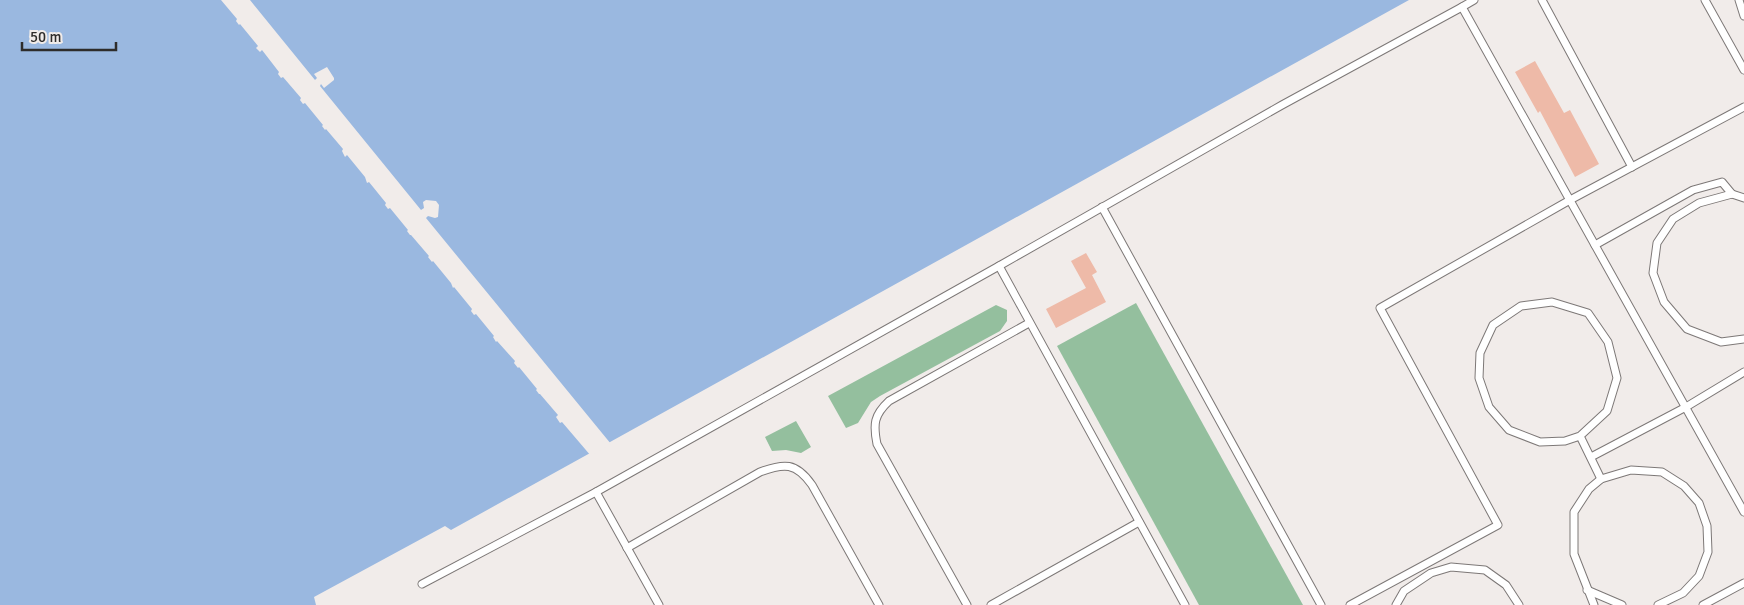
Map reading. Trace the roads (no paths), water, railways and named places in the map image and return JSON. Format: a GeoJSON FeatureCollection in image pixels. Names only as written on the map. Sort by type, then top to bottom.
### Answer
{"type":"FeatureCollection","features":[{"type":"Feature","properties":{"kind":"lane"},"geometry":{"type":"LineString","coordinates":[[422,584],[596,492],[999,266],[1282,104],[1474,0]]}},
{"type":"Feature","properties":{"kind":"lane"},"geometry":{"type":"LineString","coordinates":[[1542,0],[1632,167]]}},
{"type":"Feature","properties":{"kind":"lane"},"geometry":{"type":"LineString","coordinates":[[1706,0],[1744,70]]}},
{"type":"Feature","properties":{"kind":"lane"},"geometry":{"type":"LineString","coordinates":[[1739,0],[1744,16]]}},
{"type":"Feature","properties":{"kind":"lane"},"geometry":{"type":"LineString","coordinates":[[1462,7],[1744,512]]}},
{"type":"Feature","properties":{"kind":"lane"},"geometry":{"type":"LineString","coordinates":[[1350,605],[1498,525],[1380,308],[1570,200],[1744,107]]}},
{"type":"Feature","properties":{"kind":"lane"},"geometry":{"type":"LineString","coordinates":[[1595,245],[1693,190],[1722,182],[1732,194],[1744,198]]}},
{"type":"Feature","properties":{"kind":"lane"},"geometry":{"type":"LineString","coordinates":[[1732,194],[1699,202],[1673,219],[1657,243],[1653,272],[1664,302],[1687,329],[1722,342],[1744,339]]}},
{"type":"Feature","properties":{"kind":"lane"},"geometry":{"type":"LineString","coordinates":[[1102,207],[1321,605]]}},
{"type":"Feature","properties":{"kind":"lane"},"geometry":{"type":"LineString","coordinates":[[999,266],[1185,605]]}},
{"type":"Feature","properties":{"kind":"lane"},"geometry":{"type":"LineString","coordinates":[[1552,302],[1588,313],[1608,342],[1616,378],[1607,411],[1580,436],[1565,441],[1540,442],[1508,430],[1489,407],[1479,378],[1480,353],[1493,325],[1522,306],[1552,302]]}},
{"type":"Feature","properties":{"kind":"lane"},"geometry":{"type":"LineString","coordinates":[[967,605],[877,444],[874,431],[876,419],[880,410],[889,401],[1029,323]]}},
{"type":"Feature","properties":{"kind":"lane"},"geometry":{"type":"LineString","coordinates":[[1591,457],[1686,407],[1744,372]]}},
{"type":"Feature","properties":{"kind":"lane"},"geometry":{"type":"LineString","coordinates":[[1580,436],[1601,479]]}},
{"type":"Feature","properties":{"kind":"lane"},"geometry":{"type":"LineString","coordinates":[[627,548],[760,472],[776,466],[789,465],[805,474],[879,605]]}},
{"type":"Feature","properties":{"kind":"lane"},"geometry":{"type":"LineString","coordinates":[[1594,605],[1574,554],[1574,512],[1589,489],[1601,479],[1631,470],[1662,472],[1684,486],[1699,503],[1707,526],[1708,552],[1699,576],[1683,593],[1658,605]]}},
{"type":"Feature","properties":{"kind":"lane"},"geometry":{"type":"LineString","coordinates":[[596,492],[659,605]]}},
{"type":"Feature","properties":{"kind":"lane"},"geometry":{"type":"LineString","coordinates":[[991,605],[1139,522]]}},
{"type":"Feature","properties":{"kind":"lane"},"geometry":{"type":"LineString","coordinates":[[1396,605],[1404,591],[1431,573],[1451,567],[1485,570],[1506,584],[1519,605]]}},
{"type":"Feature","properties":{"kind":"lane"},"geometry":{"type":"LineString","coordinates":[[1704,605],[1744,583]]}},
{"type":"Feature","properties":{"kind":"lane"},"geometry":{"type":"LineString","coordinates":[[1587,590],[1622,605]]}},
{"type":"Feature","properties":{"kind":"water"},"geometry":{"type":"Polygon","coordinates":[[[0,0],[1409,0],[451,530],[445,526],[314,597],[316,605],[0,605],[0,0]]]}}]}
